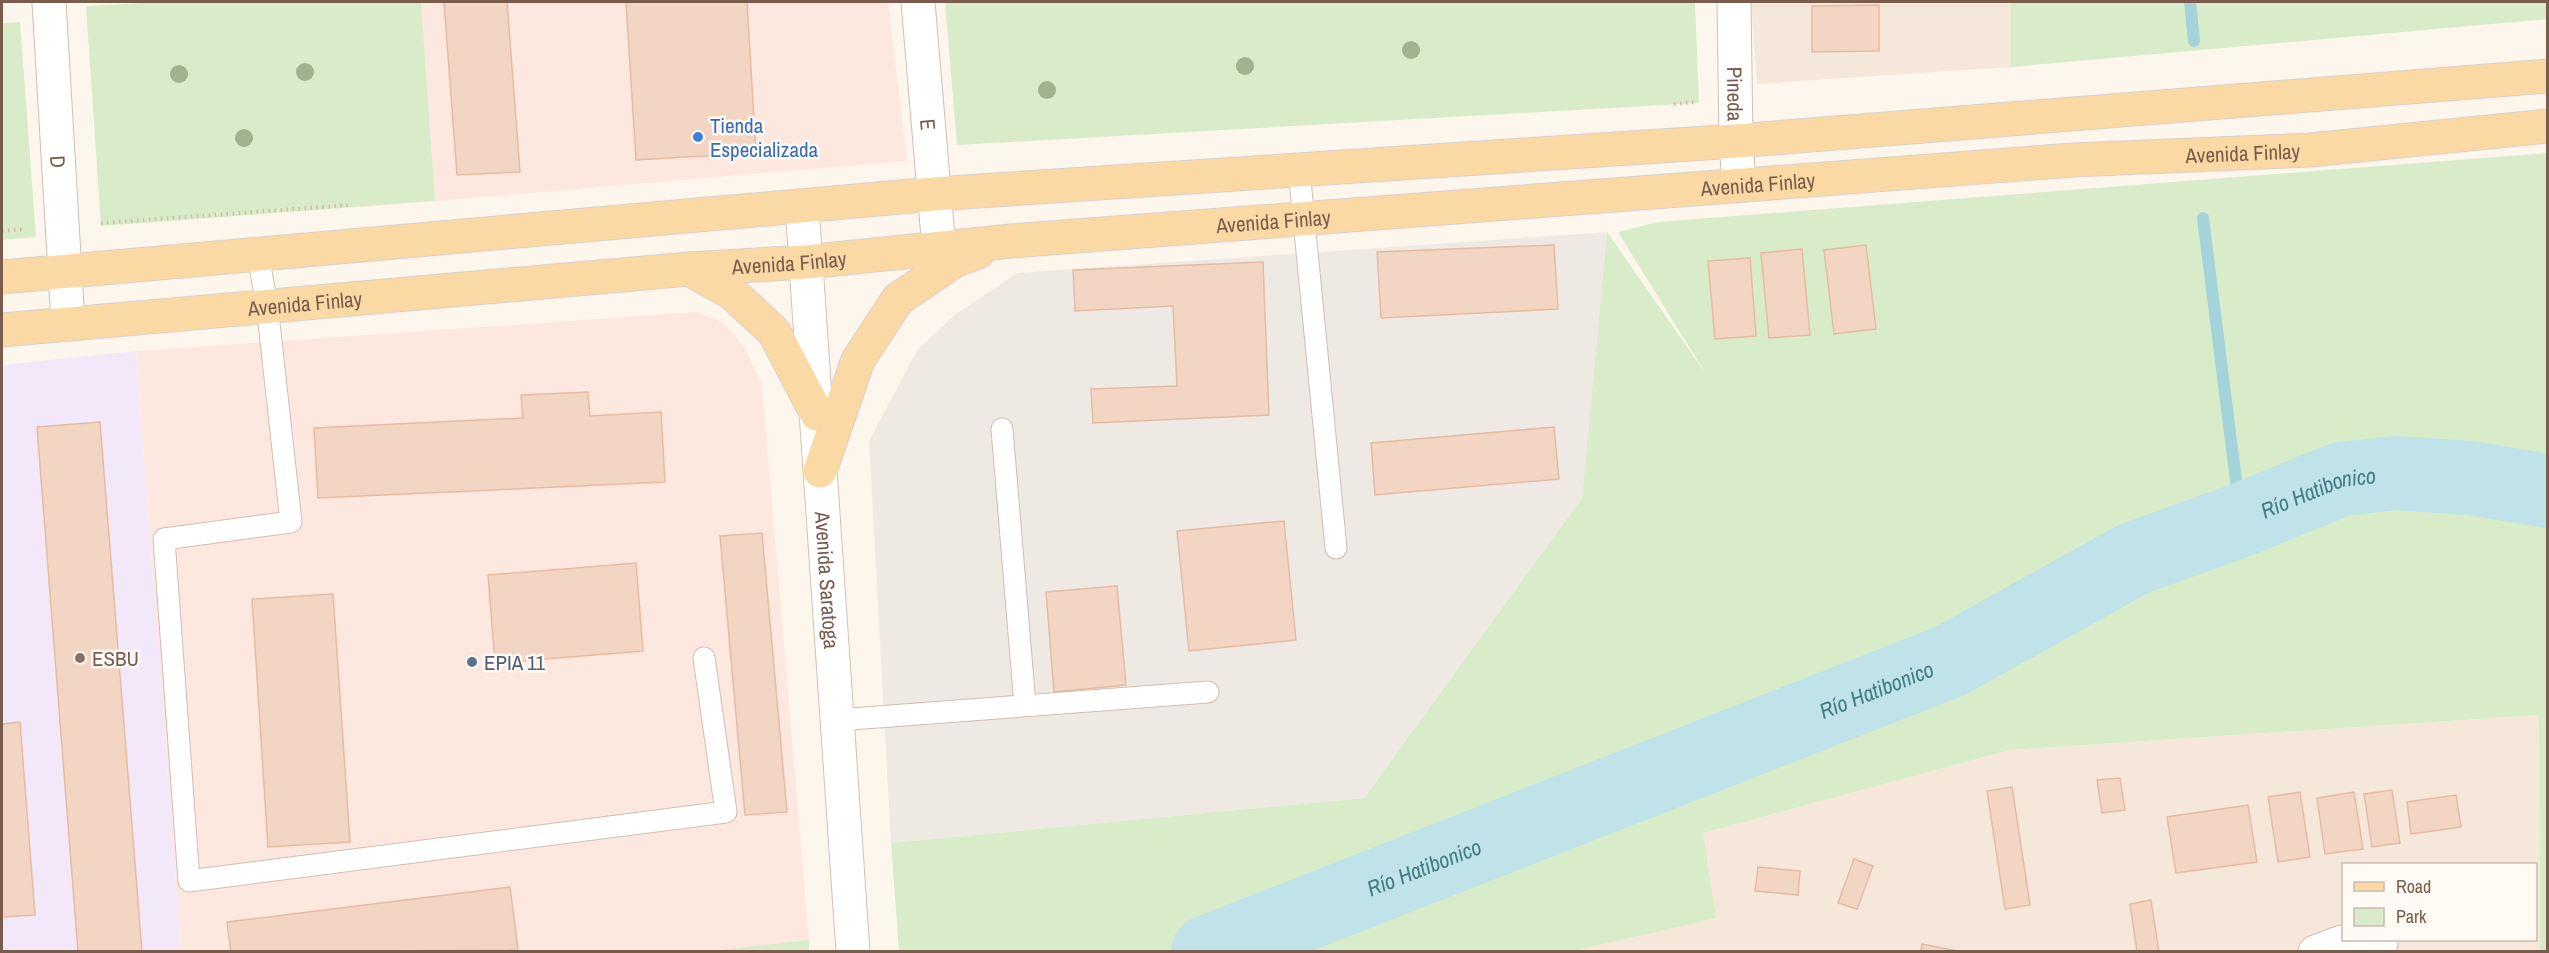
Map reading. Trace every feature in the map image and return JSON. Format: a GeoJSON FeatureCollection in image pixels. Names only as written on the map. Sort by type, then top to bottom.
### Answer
{"type":"FeatureCollection","features":[{"type":"Feature","properties":{"kind":"main road","name":"Avenida Finlay"},"geometry":{"type":"LineString","coordinates":[[2,277],[934,194],[1736,141],[2547,76]]}},
{"type":"Feature","properties":{"kind":"main road","name":"Avenida Finlay"},"geometry":{"type":"LineString","coordinates":[[2,330],[689,269],[806,262],[1011,241],[2073,160],[2310,150],[2547,126]]}},
{"type":"Feature","properties":{"kind":"main road"},"geometry":{"type":"LineString","coordinates":[[820,471],[858,360],[898,299],[956,260],[1011,241]]}},
{"type":"Feature","properties":{"kind":"main road"},"geometry":{"type":"LineString","coordinates":[[689,269],[732,293],[774,332],[817,414]]}},
{"type":"Feature","properties":{"kind":"street","name":"D"},"geometry":{"type":"LineString","coordinates":[[49,2],[68,324]]}},
{"type":"Feature","properties":{"kind":"street","name":"E"},"geometry":{"type":"LineString","coordinates":[[918,2],[939,249]]}},
{"type":"Feature","properties":{"kind":"street","name":"Pineda"},"geometry":{"type":"LineString","coordinates":[[1734,2],[1736,141],[1739,184]]}},
{"type":"Feature","properties":{"kind":"street","name":"Avenida Saratoga"},"geometry":{"type":"LineString","coordinates":[[802,207],[853,946]]}},
{"type":"Feature","properties":{"kind":"street"},"geometry":{"type":"LineString","coordinates":[[2315,951],[2342,942],[2381,944]]}},
{"type":"Feature","properties":{"kind":"lane"},"geometry":{"type":"LineString","coordinates":[[1299,170],[1336,548]]}},
{"type":"Feature","properties":{"kind":"lane"},"geometry":{"type":"LineString","coordinates":[[258,255],[267,305],[291,522],[164,538],[189,881],[726,813],[704,658]]}},
{"type":"Feature","properties":{"kind":"lane"},"geometry":{"type":"LineString","coordinates":[[1002,429],[1025,705]]}},
{"type":"Feature","properties":{"kind":"lane"},"geometry":{"type":"LineString","coordinates":[[838,720],[1208,692]]}},
{"type":"Feature","properties":{"kind":"shaded area"},"geometry":{"type":"Polygon","coordinates":[[[421,2],[888,2],[907,161],[435,201],[421,2]]]}},
{"type":"Feature","properties":{"kind":"shaded area"},"geometry":{"type":"Polygon","coordinates":[[[1751,2],[2011,2],[2011,67],[1757,84],[1751,2]]]}},
{"type":"Feature","properties":{"kind":"shaded area"},"geometry":{"type":"Polygon","coordinates":[[[1607,232],[1582,498],[1364,798],[891,843],[869,441],[918,349],[956,314],[1017,273],[1607,232]]]}},
{"type":"Feature","properties":{"kind":"shaded area","name":"EPIA 11"},"geometry":{"type":"Polygon","coordinates":[[[697,312],[724,323],[745,348],[762,385],[809,940],[711,952],[181,951],[136,351],[697,312]]]}},
{"type":"Feature","properties":{"kind":"shaded area","name":"ESBU"},"geometry":{"type":"Polygon","coordinates":[[[136,351],[181,951],[2,951],[2,365],[136,351]]]}},
{"type":"Feature","properties":{"kind":"shaded area"},"geometry":{"type":"Polygon","coordinates":[[[2539,715],[2540,951],[1573,952],[1703,833],[2010,750],[2539,715]]]}},
{"type":"Feature","properties":{"kind":"green space"},"geometry":{"type":"Polygon","coordinates":[[[161,2],[421,2],[435,201],[101,226],[86,6],[161,2]]]}},
{"type":"Feature","properties":{"kind":"green space"},"geometry":{"type":"Polygon","coordinates":[[[945,2],[1695,2],[1699,103],[957,145],[945,2]]]}},
{"type":"Feature","properties":{"kind":"green space"},"geometry":{"type":"Polygon","coordinates":[[[2011,2],[2547,2],[2548,19],[2011,67],[2011,2]]]}},
{"type":"Feature","properties":{"kind":"green space"},"geometry":{"type":"Polygon","coordinates":[[[20,22],[36,237],[2,240],[2,23],[20,22]]]}},
{"type":"Feature","properties":{"kind":"green space"},"geometry":{"type":"Polygon","coordinates":[[[2547,153],[2547,951],[2540,951],[2539,715],[2010,750],[1703,833],[1716,918],[1573,951],[899,951],[891,843],[1364,798],[1582,498],[1607,232],[1706,374],[1618,232],[1658,222],[2547,153]]]}},
{"type":"Feature","properties":{"kind":"green space"},"geometry":{"type":"Polygon","coordinates":[[[809,940],[809,951],[711,951],[809,940]]]}},
{"type":"Feature","properties":{"kind":"building"},"geometry":{"type":"Polygon","coordinates":[[[444,2],[507,2],[520,172],[457,175],[444,2]]]}},
{"type":"Feature","properties":{"kind":"building"},"geometry":{"type":"Polygon","coordinates":[[[626,2],[747,2],[756,153],[636,160],[626,2]]]}},
{"type":"Feature","properties":{"kind":"building"},"geometry":{"type":"Polygon","coordinates":[[[1879,5],[1879,51],[1812,52],[1812,6],[1879,5]]]}},
{"type":"Feature","properties":{"kind":"building"},"geometry":{"type":"Polygon","coordinates":[[[1554,245],[1558,309],[1381,318],[1377,252],[1554,245]]]}},
{"type":"Feature","properties":{"kind":"building"},"geometry":{"type":"Polygon","coordinates":[[[1866,245],[1876,329],[1834,334],[1824,250],[1866,245]]]}},
{"type":"Feature","properties":{"kind":"building"},"geometry":{"type":"Polygon","coordinates":[[[1802,249],[1810,335],[1769,338],[1761,253],[1802,249]]]}},
{"type":"Feature","properties":{"kind":"building"},"geometry":{"type":"Polygon","coordinates":[[[1750,258],[1756,336],[1715,339],[1708,261],[1750,258]]]}},
{"type":"Feature","properties":{"kind":"building"},"geometry":{"type":"Polygon","coordinates":[[[1263,262],[1269,415],[1093,423],[1091,389],[1177,386],[1173,306],[1075,311],[1073,270],[1263,262]]]}},
{"type":"Feature","properties":{"kind":"building"},"geometry":{"type":"Polygon","coordinates":[[[588,392],[590,416],[661,412],[665,482],[318,498],[314,428],[523,418],[521,395],[588,392]]]}},
{"type":"Feature","properties":{"kind":"building"},"geometry":{"type":"Polygon","coordinates":[[[100,422],[142,952],[78,952],[37,427],[100,422]]]}},
{"type":"Feature","properties":{"kind":"building"},"geometry":{"type":"Polygon","coordinates":[[[1554,427],[1559,479],[1375,495],[1371,443],[1554,427]]]}},
{"type":"Feature","properties":{"kind":"building"},"geometry":{"type":"Polygon","coordinates":[[[1284,521],[1296,640],[1189,651],[1177,531],[1284,521]]]}},
{"type":"Feature","properties":{"kind":"building"},"geometry":{"type":"Polygon","coordinates":[[[762,533],[787,812],[745,815],[720,536],[762,533]]]}},
{"type":"Feature","properties":{"kind":"building"},"geometry":{"type":"Polygon","coordinates":[[[636,563],[643,651],[495,663],[488,575],[636,563]]]}},
{"type":"Feature","properties":{"kind":"building"},"geometry":{"type":"Polygon","coordinates":[[[1117,586],[1126,685],[1054,692],[1046,592],[1117,586]]]}},
{"type":"Feature","properties":{"kind":"building"},"geometry":{"type":"Polygon","coordinates":[[[333,594],[350,842],[268,847],[252,599],[333,594]]]}},
{"type":"Feature","properties":{"kind":"building"},"geometry":{"type":"Polygon","coordinates":[[[20,722],[35,915],[2,917],[2,724],[20,722]]]}},
{"type":"Feature","properties":{"kind":"building"},"geometry":{"type":"Polygon","coordinates":[[[2120,778],[2125,810],[2102,813],[2097,780],[2120,778]]]}},
{"type":"Feature","properties":{"kind":"building"},"geometry":{"type":"Polygon","coordinates":[[[2012,787],[2030,905],[2005,909],[1987,791],[2012,787]]]}},
{"type":"Feature","properties":{"kind":"building"},"geometry":{"type":"Polygon","coordinates":[[[2392,790],[2400,843],[2372,847],[2364,794],[2392,790]]]}},
{"type":"Feature","properties":{"kind":"building"},"geometry":{"type":"Polygon","coordinates":[[[2300,792],[2310,857],[2278,862],[2268,797],[2300,792]]]}},
{"type":"Feature","properties":{"kind":"building"},"geometry":{"type":"Polygon","coordinates":[[[2354,792],[2363,849],[2325,854],[2317,798],[2354,792]]]}},
{"type":"Feature","properties":{"kind":"building"},"geometry":{"type":"Polygon","coordinates":[[[2456,795],[2461,827],[2411,834],[2407,802],[2456,795]]]}},
{"type":"Feature","properties":{"kind":"building"},"geometry":{"type":"Polygon","coordinates":[[[2248,805],[2257,862],[2176,873],[2167,817],[2248,805]]]}},
{"type":"Feature","properties":{"kind":"building"},"geometry":{"type":"Polygon","coordinates":[[[1854,859],[1873,866],[1857,909],[1838,903],[1854,859]]]}},
{"type":"Feature","properties":{"kind":"building"},"geometry":{"type":"Polygon","coordinates":[[[1758,867],[1800,871],[1798,895],[1755,891],[1758,867]]]}},
{"type":"Feature","properties":{"kind":"building"},"geometry":{"type":"Polygon","coordinates":[[[510,887],[518,950],[231,952],[227,922],[510,887]]]}},
{"type":"Feature","properties":{"kind":"building"},"geometry":{"type":"Polygon","coordinates":[[[2151,900],[2159,952],[2137,952],[2130,904],[2151,900]]]}},
{"type":"Feature","properties":{"kind":"building"},"geometry":{"type":"Polygon","coordinates":[[[1922,944],[1963,952],[1921,952],[1922,944]]]}},
{"type":"Feature","properties":{"kind":"waterway"},"geometry":{"type":"LineString","coordinates":[[2190,2],[2194,41]]}},
{"type":"Feature","properties":{"kind":"waterway"},"geometry":{"type":"LineString","coordinates":[[2203,218],[2241,520]]}},
{"type":"Feature","properties":{"kind":"waterway","name":"Río Hatibonico"},"geometry":{"type":"LineString","coordinates":[[1208,952],[1950,661],[2133,559],[2241,520],[2341,479],[2396,473],[2470,478],[2548,491]]}},
{"type":"Feature","properties":{"kind":"place","name":"Tienda Especializada"},"geometry":{"type":"Point","coordinates":[698,137]}},
{"type":"Feature","properties":{"kind":"place","name":"ESBU"},"geometry":{"type":"Point","coordinates":[80,658]}},
{"type":"Feature","properties":{"kind":"place","name":"EPIA 11"},"geometry":{"type":"Point","coordinates":[472,662]}}]}
